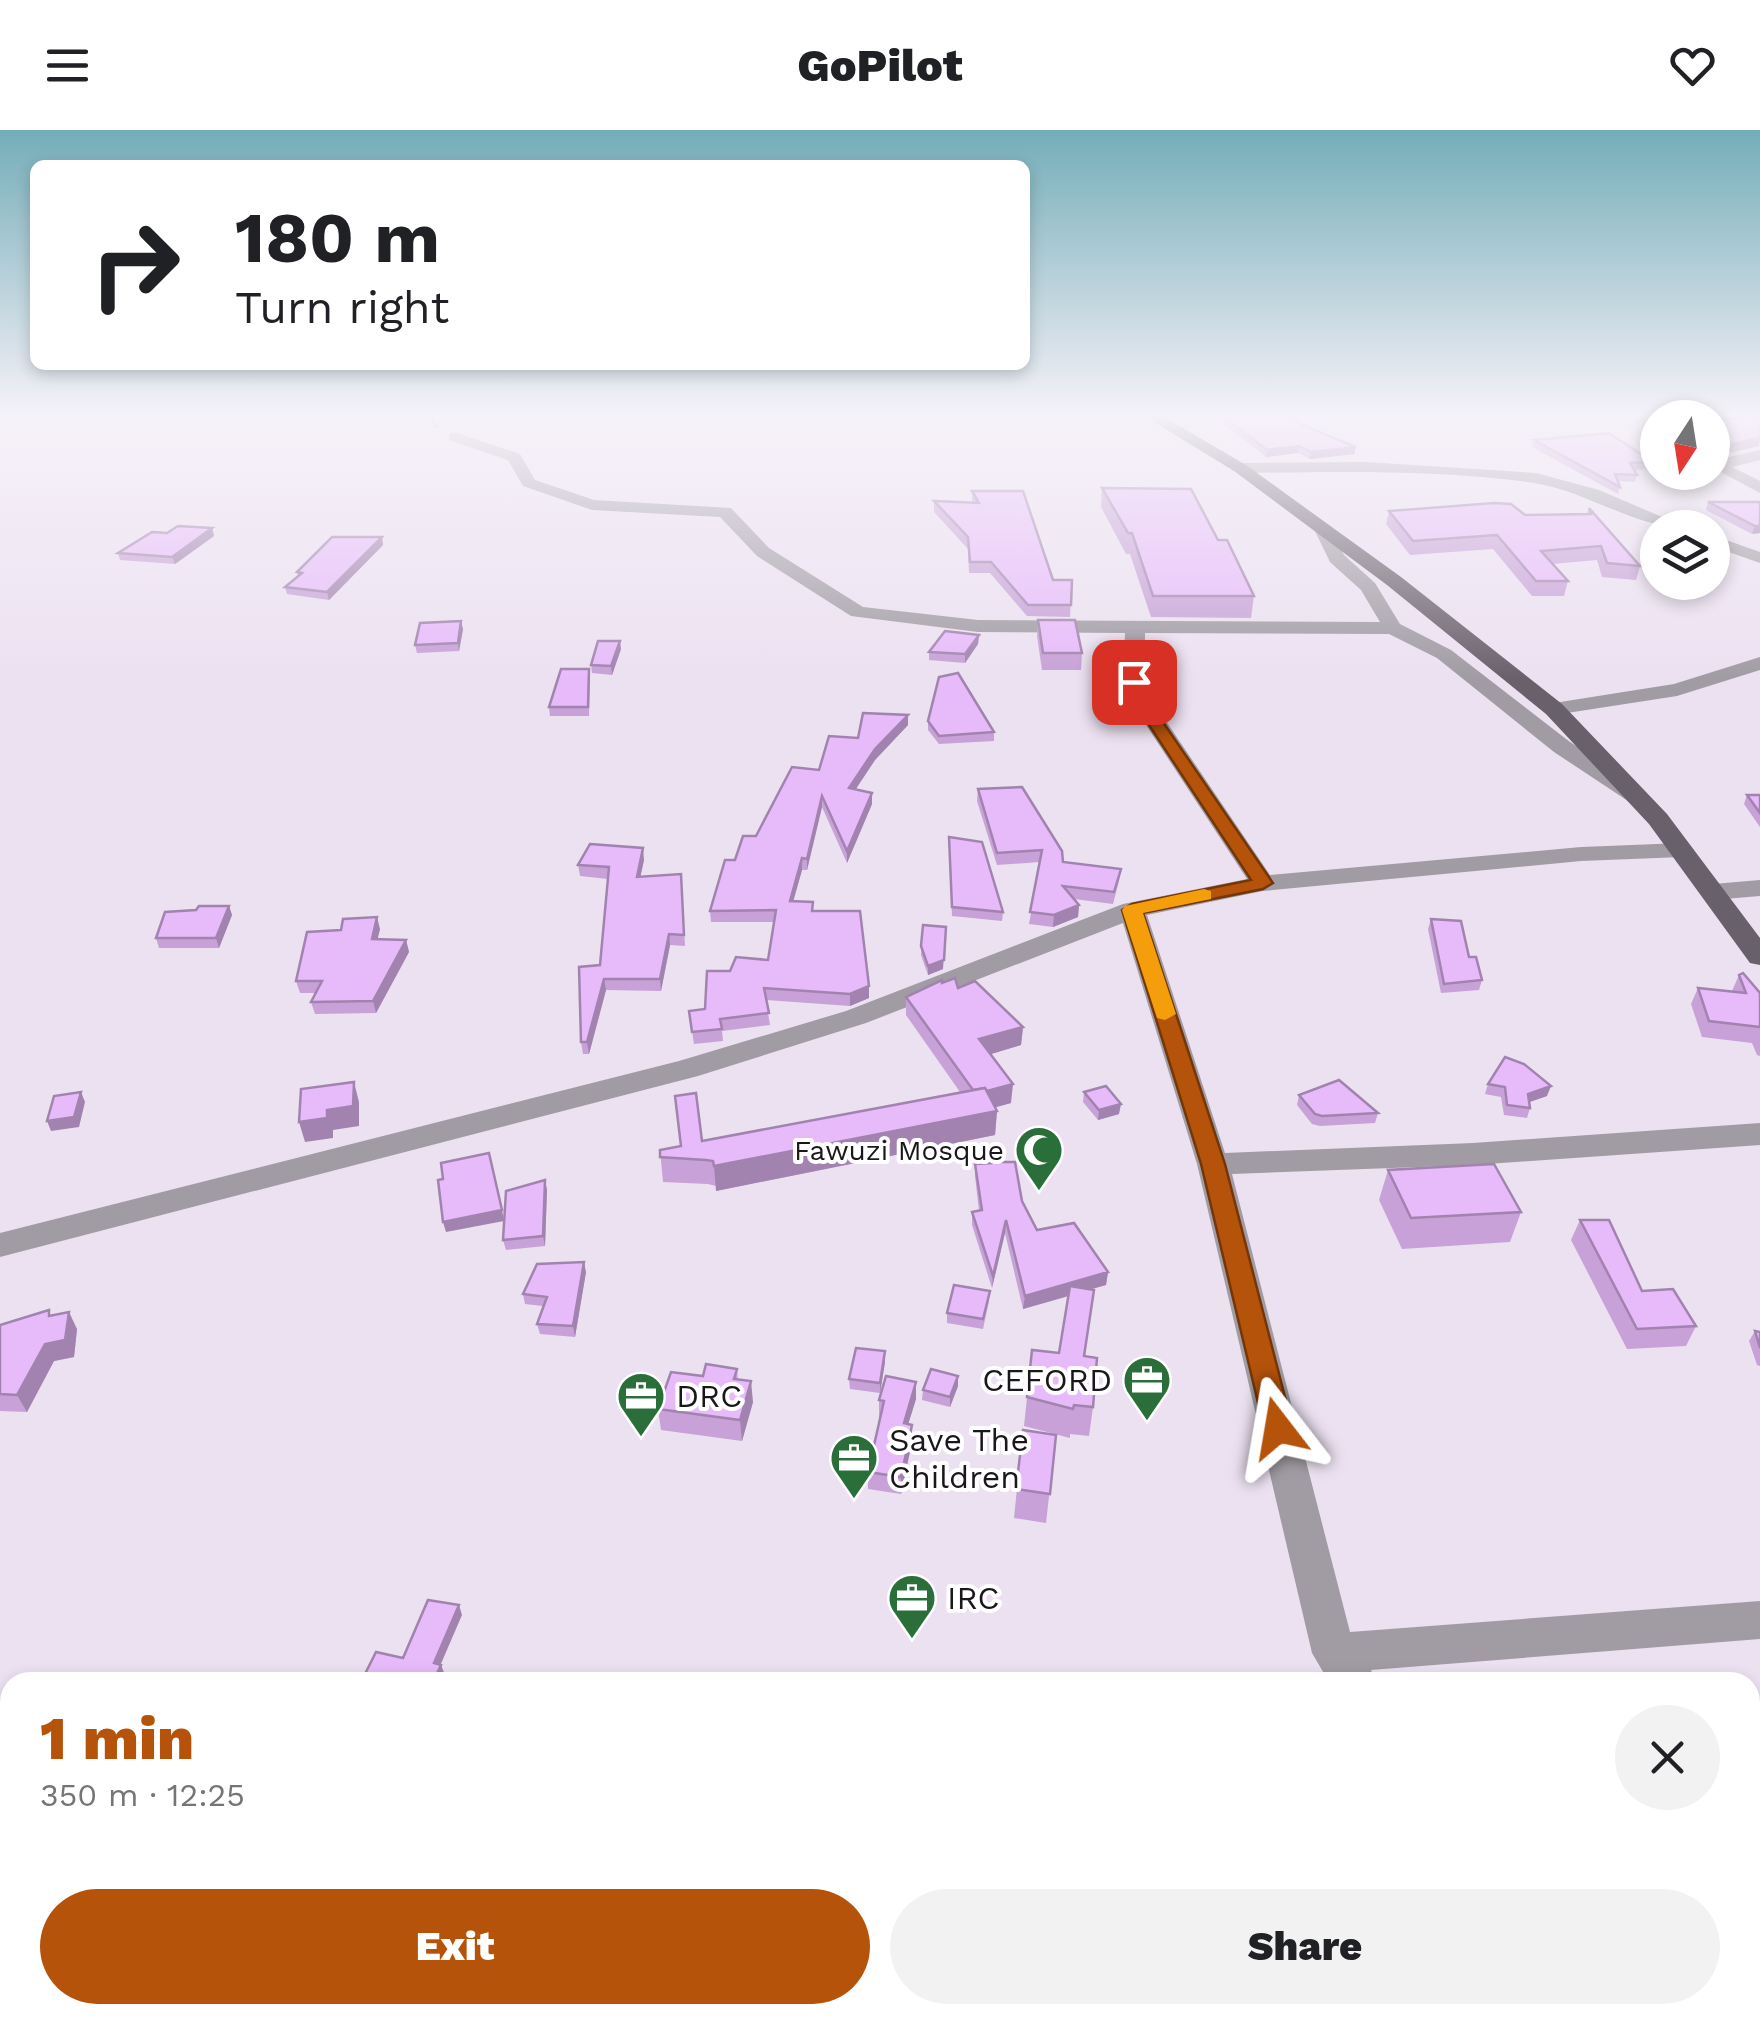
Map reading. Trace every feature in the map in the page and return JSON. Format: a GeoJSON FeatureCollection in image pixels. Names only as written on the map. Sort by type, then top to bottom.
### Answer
{"type":"FeatureCollection","features":[{"type":"Feature","properties":{"kind":"main road"},"geometry":{"type":"LineString","coordinates":[[1286,502],[1554,709],[1638,797],[1760,957]]}},
{"type":"Feature","properties":{"kind":"street"},"geometry":{"type":"LineString","coordinates":[[584,502],[725,512],[763,552],[858,612],[978,626],[1393,628],[1444,654],[1562,747],[1638,797]]}},
{"type":"Feature","properties":{"kind":"street"},"geometry":{"type":"LineString","coordinates":[[1615,502],[1640,512]]}},
{"type":"Feature","properties":{"kind":"street"},"geometry":{"type":"LineString","coordinates":[[1322,529],[1336,558],[1368,587],[1393,628]]}},
{"type":"Feature","properties":{"kind":"street"},"geometry":{"type":"LineString","coordinates":[[1730,547],[1760,558]]}},
{"type":"Feature","properties":{"kind":"street"},"geometry":{"type":"LineString","coordinates":[[1134,628],[1134,682],[1140,699],[1263,883]]}},
{"type":"Feature","properties":{"kind":"street"},"geometry":{"type":"LineString","coordinates":[[1554,709],[1677,690],[1760,664]]}},
{"type":"Feature","properties":{"kind":"street"},"geometry":{"type":"LineString","coordinates":[[0,1245],[687,1069],[856,1017],[1132,910],[1263,883],[1580,854],[1682,850]]}},
{"type":"Feature","properties":{"kind":"street"},"geometry":{"type":"LineString","coordinates":[[1713,892],[1760,888]]}},
{"type":"Feature","properties":{"kind":"street"},"geometry":{"type":"LineString","coordinates":[[1132,910],[1213,1164],[1344,1668],[1760,1620]]}},
{"type":"Feature","properties":{"kind":"street"},"geometry":{"type":"LineString","coordinates":[[1213,1164],[1473,1154],[1760,1134]]}},
{"type":"Feature","properties":{"kind":"building"},"geometry":{"type":"Polygon","coordinates":[[[935,502],[1027,502],[1053,580],[1072,580],[1071,605],[1028,605],[991,562],[970,562],[968,537],[935,502]]]}},
{"type":"Feature","properties":{"kind":"building"},"geometry":{"type":"Polygon","coordinates":[[[1110,502],[1198,502],[1218,540],[1227,540],[1254,596],[1153,596],[1132,533],[1128,533],[1110,502]]]}},
{"type":"Feature","properties":{"kind":"building"},"geometry":{"type":"Polygon","coordinates":[[[1709,502],[1760,502],[1760,526],[1755,526],[1709,502]]]}},
{"type":"Feature","properties":{"kind":"building"},"geometry":{"type":"Polygon","coordinates":[[[1494,503],[1511,504],[1525,515],[1591,514],[1589,508],[1640,566],[1607,563],[1601,546],[1541,551],[1568,581],[1536,581],[1497,535],[1413,541],[1389,511],[1494,503]]]}},
{"type":"Feature","properties":{"kind":"building"},"geometry":{"type":"Polygon","coordinates":[[[178,526],[212,528],[172,557],[118,553],[152,532],[167,533],[178,526]]]}},
{"type":"Feature","properties":{"kind":"building"},"geometry":{"type":"Polygon","coordinates":[[[332,537],[382,537],[327,592],[285,587],[302,573],[297,572],[332,537]]]}},
{"type":"Feature","properties":{"kind":"building"},"geometry":{"type":"Polygon","coordinates":[[[1038,620],[1075,620],[1082,653],[1043,653],[1038,620]]]}},
{"type":"Feature","properties":{"kind":"building"},"geometry":{"type":"Polygon","coordinates":[[[461,621],[458,643],[415,645],[420,623],[461,621]]]}},
{"type":"Feature","properties":{"kind":"building"},"geometry":{"type":"Polygon","coordinates":[[[945,631],[979,635],[965,654],[929,652],[945,631]]]}},
{"type":"Feature","properties":{"kind":"building"},"geometry":{"type":"Polygon","coordinates":[[[598,641],[620,641],[611,666],[591,665],[598,641]]]}},
{"type":"Feature","properties":{"kind":"building"},"geometry":{"type":"Polygon","coordinates":[[[561,669],[589,669],[588,707],[549,707],[561,669]]]}},
{"type":"Feature","properties":{"kind":"building"},"geometry":{"type":"Polygon","coordinates":[[[958,673],[994,732],[939,736],[928,721],[939,677],[958,673]]]}},
{"type":"Feature","properties":{"kind":"building"},"geometry":{"type":"Polygon","coordinates":[[[863,713],[908,715],[875,749],[849,788],[872,793],[847,851],[822,796],[807,859],[802,858],[790,901],[813,902],[812,911],[860,911],[869,986],[850,994],[764,988],[769,1013],[720,1019],[722,1029],[692,1032],[689,1011],[705,1009],[707,971],[730,971],[736,957],[768,960],[776,910],[710,911],[725,860],[735,860],[743,836],[756,836],[792,767],[819,770],[829,736],[858,738],[863,713]]]}},
{"type":"Feature","properties":{"kind":"building"},"geometry":{"type":"Polygon","coordinates":[[[1022,787],[1062,851],[1063,862],[1121,869],[1114,892],[1063,886],[1079,905],[1054,915],[1030,912],[1042,850],[997,853],[978,789],[1022,787]]]}},
{"type":"Feature","properties":{"kind":"building"},"geometry":{"type":"Polygon","coordinates":[[[1747,795],[1760,795],[1760,813],[1747,795]]]}},
{"type":"Feature","properties":{"kind":"building"},"geometry":{"type":"Polygon","coordinates":[[[949,837],[982,842],[1003,912],[952,907],[949,837]]]}},
{"type":"Feature","properties":{"kind":"building"},"geometry":{"type":"Polygon","coordinates":[[[590,844],[643,848],[637,877],[681,874],[684,935],[669,934],[660,979],[604,979],[587,1042],[581,1042],[579,967],[600,965],[609,867],[578,865],[590,844]]]}},
{"type":"Feature","properties":{"kind":"building"},"geometry":{"type":"Polygon","coordinates":[[[199,906],[229,906],[216,938],[156,938],[165,912],[196,910],[199,906]]]}},
{"type":"Feature","properties":{"kind":"building"},"geometry":{"type":"Polygon","coordinates":[[[377,917],[372,939],[406,940],[373,1001],[311,1002],[322,981],[296,981],[307,932],[341,930],[343,919],[377,917]]]}},
{"type":"Feature","properties":{"kind":"building"},"geometry":{"type":"Polygon","coordinates":[[[1431,919],[1461,921],[1469,957],[1476,957],[1482,980],[1444,984],[1431,919]]]}},
{"type":"Feature","properties":{"kind":"building"},"geometry":{"type":"Polygon","coordinates":[[[923,925],[946,927],[944,960],[928,966],[921,946],[923,925]]]}},
{"type":"Feature","properties":{"kind":"building"},"geometry":{"type":"Polygon","coordinates":[[[1743,973],[1760,993],[1760,1027],[1709,1021],[1698,988],[1746,993],[1739,975],[1743,973]]]}},
{"type":"Feature","properties":{"kind":"building"},"geometry":{"type":"Polygon","coordinates":[[[955,978],[958,988],[975,981],[1023,1027],[979,1039],[1013,1084],[987,1091],[973,1090],[906,997],[955,978]]]}},
{"type":"Feature","properties":{"kind":"building"},"geometry":{"type":"Polygon","coordinates":[[[1505,1057],[1524,1064],[1551,1086],[1528,1094],[1530,1108],[1507,1105],[1505,1087],[1488,1084],[1505,1057]]]}},
{"type":"Feature","properties":{"kind":"building"},"geometry":{"type":"Polygon","coordinates":[[[1339,1080],[1378,1113],[1322,1116],[1315,1114],[1299,1095],[1339,1080]]]}},
{"type":"Feature","properties":{"kind":"building"},"geometry":{"type":"Polygon","coordinates":[[[354,1082],[353,1106],[327,1110],[327,1118],[299,1122],[301,1089],[354,1082]]]}},
{"type":"Feature","properties":{"kind":"building"},"geometry":{"type":"Polygon","coordinates":[[[1106,1086],[1121,1104],[1099,1110],[1084,1092],[1106,1086]]]}},
{"type":"Feature","properties":{"kind":"building"},"geometry":{"type":"Polygon","coordinates":[[[985,1088],[997,1111],[714,1166],[713,1161],[660,1157],[660,1150],[681,1146],[675,1096],[696,1093],[702,1141],[985,1088]]]}},
{"type":"Feature","properties":{"kind":"building"},"geometry":{"type":"Polygon","coordinates":[[[81,1092],[74,1117],[47,1121],[54,1096],[81,1092]]]}},
{"type":"Feature","properties":{"kind":"building"},"geometry":{"type":"Polygon","coordinates":[[[489,1153],[502,1210],[443,1222],[438,1180],[443,1179],[441,1163],[489,1153]]]}},
{"type":"Feature","properties":{"kind":"building"},"geometry":{"type":"Polygon","coordinates":[[[999,1157],[1002,1162],[1015,1162],[1022,1201],[1037,1230],[1074,1223],[1108,1272],[1025,1296],[1006,1220],[993,1276],[972,1212],[982,1210],[975,1164],[992,1163],[999,1157]]]}},
{"type":"Feature","properties":{"kind":"building"},"geometry":{"type":"Polygon","coordinates":[[[1494,1164],[1521,1212],[1411,1218],[1388,1170],[1494,1164]]]}},
{"type":"Feature","properties":{"kind":"building"},"geometry":{"type":"Polygon","coordinates":[[[545,1180],[543,1236],[503,1240],[506,1191],[545,1180]]]}},
{"type":"Feature","properties":{"kind":"building"},"geometry":{"type":"Polygon","coordinates":[[[1580,1220],[1609,1220],[1642,1291],[1673,1289],[1696,1326],[1637,1329],[1580,1220]]]}},
{"type":"Feature","properties":{"kind":"building"},"geometry":{"type":"Polygon","coordinates":[[[584,1262],[573,1326],[537,1324],[547,1297],[523,1294],[537,1264],[584,1262]]]}},
{"type":"Feature","properties":{"kind":"building"},"geometry":{"type":"Polygon","coordinates":[[[954,1285],[990,1291],[983,1319],[947,1313],[954,1285]]]}},
{"type":"Feature","properties":{"kind":"building"},"geometry":{"type":"Polygon","coordinates":[[[1070,1286],[1094,1290],[1084,1356],[1097,1358],[1093,1407],[1074,1405],[1073,1409],[1027,1397],[1032,1350],[1059,1353],[1070,1286]]]}},
{"type":"Feature","properties":{"kind":"building"},"geometry":{"type":"Polygon","coordinates":[[[49,1310],[49,1316],[69,1312],[65,1340],[45,1344],[17,1395],[0,1394],[0,1325],[49,1310]]]}},
{"type":"Feature","properties":{"kind":"building"},"geometry":{"type":"Polygon","coordinates":[[[856,1348],[885,1351],[880,1383],[849,1379],[856,1348]]]}},
{"type":"Feature","properties":{"kind":"building"},"geometry":{"type":"Polygon","coordinates":[[[706,1364],[737,1369],[734,1379],[751,1381],[740,1420],[658,1409],[671,1372],[703,1376],[706,1364]]]}},
{"type":"Feature","properties":{"kind":"building"},"geometry":{"type":"Polygon","coordinates":[[[931,1369],[958,1376],[950,1397],[923,1390],[931,1369]]]}},
{"type":"Feature","properties":{"kind":"building"},"geometry":{"type":"Polygon","coordinates":[[[886,1376],[916,1382],[904,1423],[912,1425],[901,1477],[868,1472],[886,1376]]]}},
{"type":"Feature","properties":{"kind":"building"},"geometry":{"type":"Polygon","coordinates":[[[1023,1430],[1056,1435],[1050,1494],[1016,1489],[1023,1430]]]}},
{"type":"Feature","properties":{"kind":"building"},"geometry":{"type":"Polygon","coordinates":[[[428,1600],[459,1605],[434,1663],[441,1665],[438,1672],[366,1672],[376,1652],[403,1658],[428,1600]]]}},
{"type":"Feature","properties":{"kind":"slow traffic"},"geometry":{"type":"LineString","coordinates":[[1165,1014],[1132,910],[1204,895]]}},
{"type":"Feature","properties":{"kind":"place","name":"Fawuzi Mosque"},"geometry":{"type":"Point","coordinates":[1039,1192]}},
{"type":"Feature","properties":{"kind":"place","name":"CEFORD"},"geometry":{"type":"Point","coordinates":[1147,1422]}},
{"type":"Feature","properties":{"kind":"place","name":"DRC"},"geometry":{"type":"Point","coordinates":[641,1438]}},
{"type":"Feature","properties":{"kind":"place","name":"Save The Children"},"geometry":{"type":"Point","coordinates":[854,1500]}},
{"type":"Feature","properties":{"kind":"place","name":"IRC"},"geometry":{"type":"Point","coordinates":[912,1640]}},
{"type":"Feature","properties":{"kind":"route"},"geometry":{"type":"LineString","coordinates":[[1134,682],[1140,699],[1263,883],[1132,910],[1213,1164],[1278,1428]]}}]}
